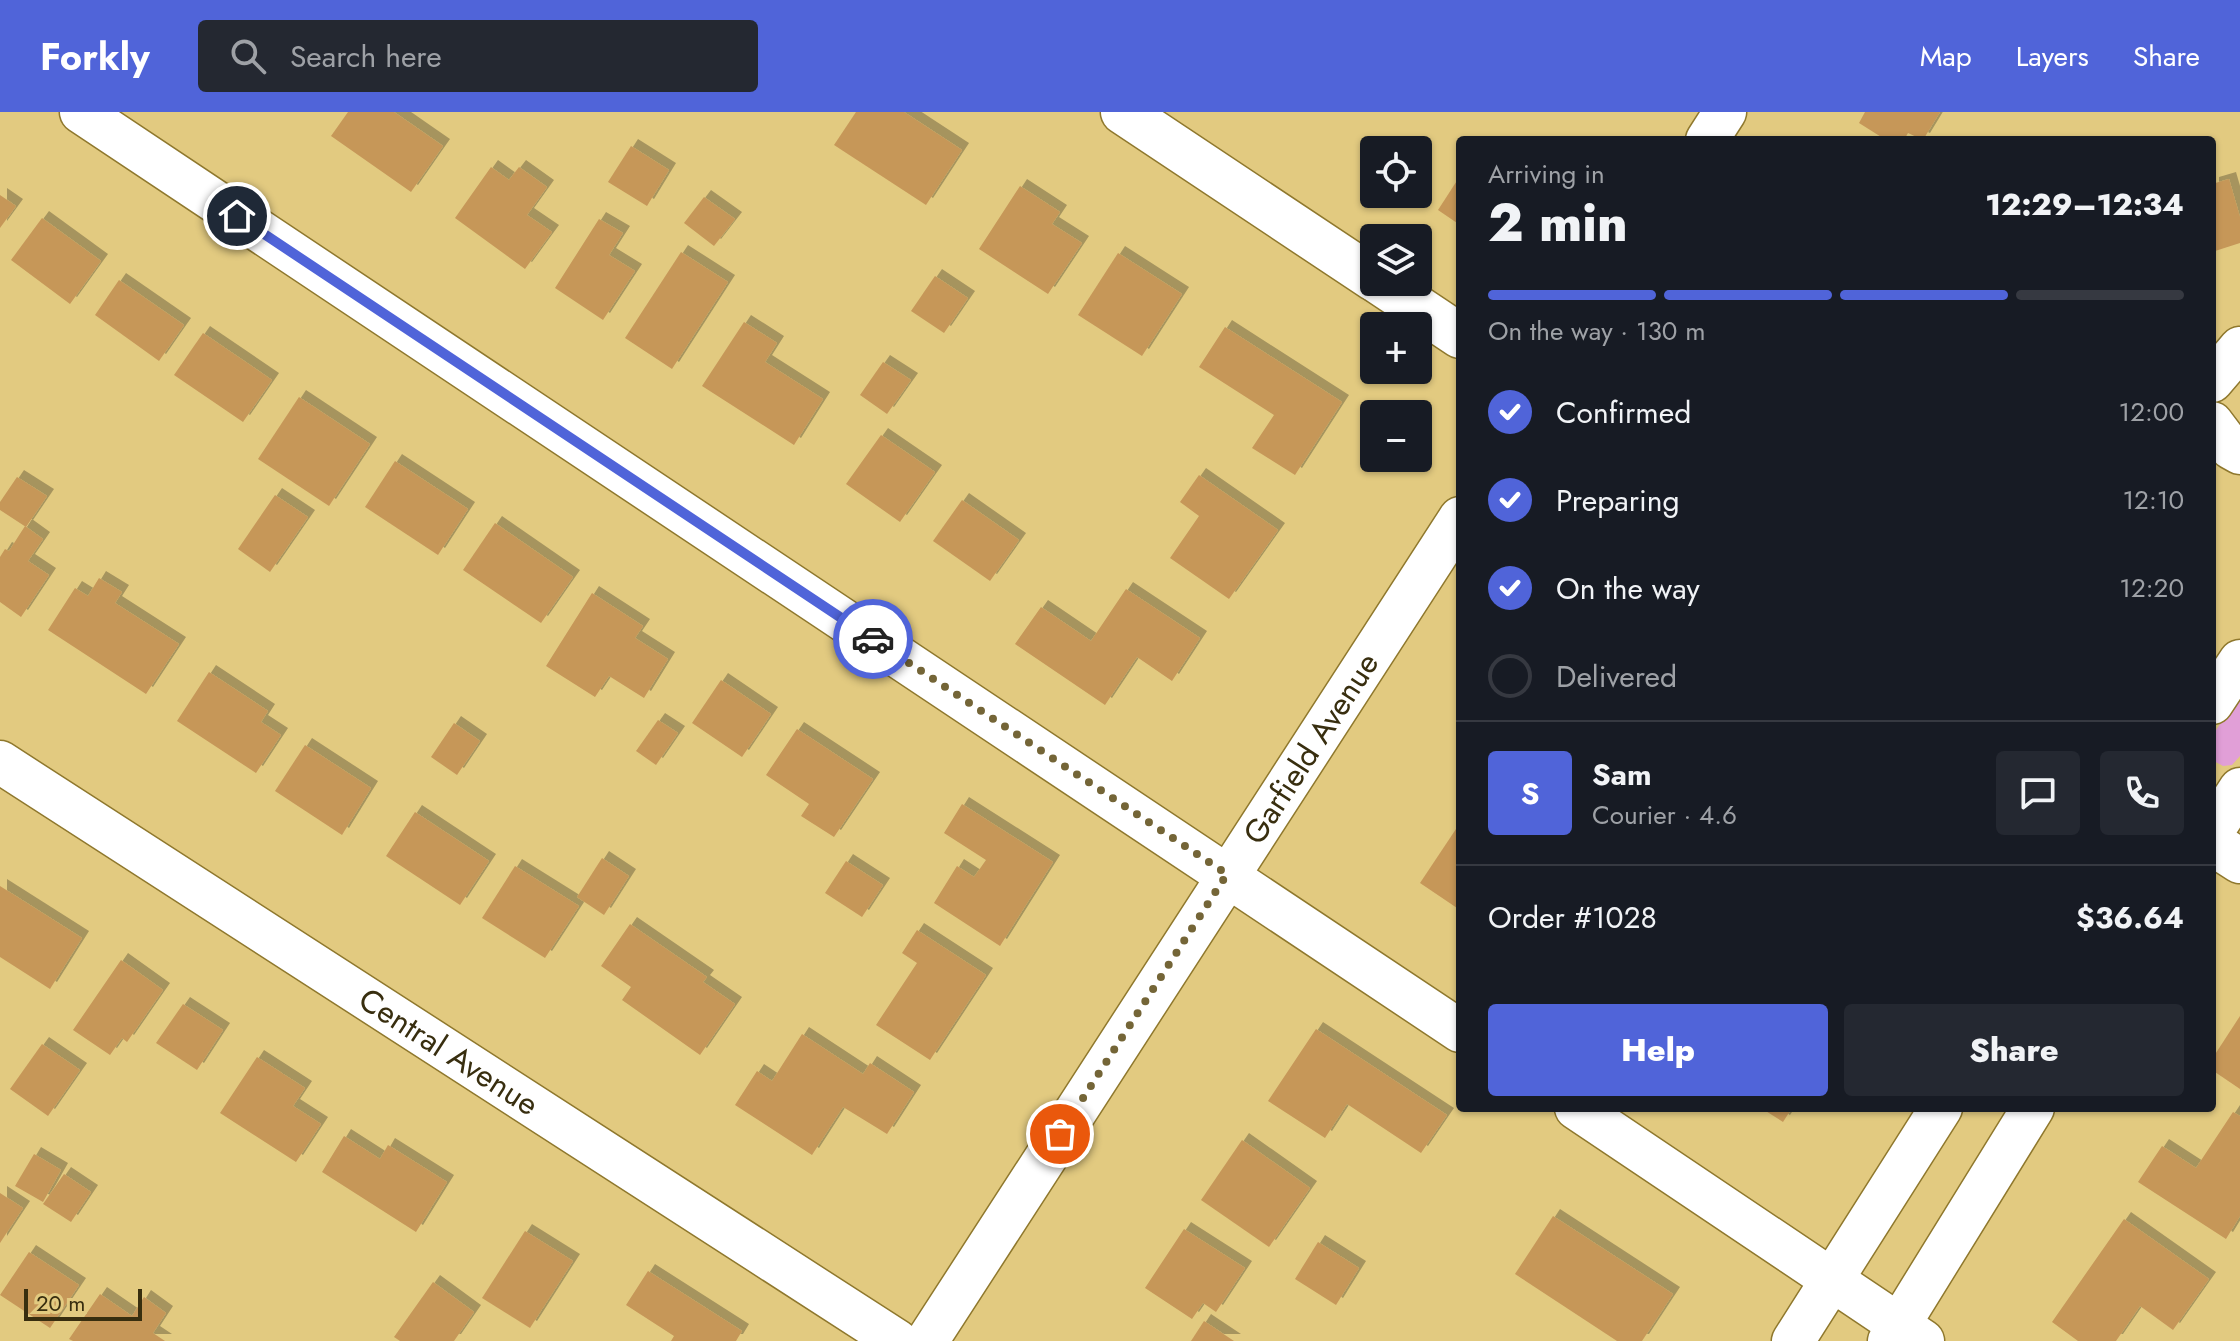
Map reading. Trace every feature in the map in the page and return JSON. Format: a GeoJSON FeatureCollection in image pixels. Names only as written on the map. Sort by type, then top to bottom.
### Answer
{"type":"FeatureCollection","features":[{"type":"Feature","properties":{"kind":"street"},"geometry":{"type":"LineString","coordinates":[[81,112],[1456,1028]]}},
{"type":"Feature","properties":{"kind":"street"},"geometry":{"type":"LineString","coordinates":[[1123,112],[1360,269]]}},
{"type":"Feature","properties":{"kind":"street"},"geometry":{"type":"LineString","coordinates":[[1710,136],[1725,112]]}},
{"type":"Feature","properties":{"kind":"street"},"geometry":{"type":"LineString","coordinates":[[1400,296],[1456,333]]}},
{"type":"Feature","properties":{"kind":"street"},"geometry":{"type":"LineString","coordinates":[[2216,376],[2240,348]]}},
{"type":"Feature","properties":{"kind":"street"},"geometry":{"type":"LineString","coordinates":[[2216,428],[2231,448],[2240,453]]}},
{"type":"Feature","properties":{"kind":"street","name":"Garfield Avenue"},"geometry":{"type":"LineString","coordinates":[[927,1341],[1456,524]]}},
{"type":"Feature","properties":{"kind":"street"},"geometry":{"type":"LineString","coordinates":[[2216,697],[2240,661]]}},
{"type":"Feature","properties":{"kind":"street","name":"Central Avenue"},"geometry":{"type":"LineString","coordinates":[[0,762],[897,1341]]}},
{"type":"Feature","properties":{"kind":"street"},"geometry":{"type":"LineString","coordinates":[[2216,826],[2240,789]]}},
{"type":"Feature","properties":{"kind":"street"},"geometry":{"type":"LineString","coordinates":[[2216,846],[2240,861]]}},
{"type":"Feature","properties":{"kind":"street"},"geometry":{"type":"LineString","coordinates":[[1582,1112],[1832,1280],[1904,1335],[2031,1112]]}},
{"type":"Feature","properties":{"kind":"street"},"geometry":{"type":"LineString","coordinates":[[1793,1341],[1938,1112]]}},
{"type":"Feature","properties":{"kind":"shaded area"},"geometry":{"type":"Polygon","coordinates":[[[2240,695],[2240,756],[2232,765],[2223,766],[2216,762],[2216,730],[2240,695]]]}},
{"type":"Feature","properties":{"kind":"building"},"geometry":{"type":"Polygon","coordinates":[[[348,112],[394,112],[443,146],[411,192],[331,136],[348,112]]]}},
{"type":"Feature","properties":{"kind":"building"},"geometry":{"type":"Polygon","coordinates":[[[856,112],[904,112],[962,150],[926,205],[834,145],[856,112]]]}},
{"type":"Feature","properties":{"kind":"building"},"geometry":{"type":"Polygon","coordinates":[[[1865,112],[1940,112],[1925,136],[1908,133],[1906,136],[1880,136],[1859,123],[1865,112]]]}},
{"type":"Feature","properties":{"kind":"building"},"geometry":{"type":"Polygon","coordinates":[[[631,146],[669,170],[647,206],[608,182],[631,146]]]}},
{"type":"Feature","properties":{"kind":"building"},"geometry":{"type":"Polygon","coordinates":[[[491,167],[509,180],[519,167],[547,187],[527,215],[552,232],[525,269],[455,218],[491,167]]]}},
{"type":"Feature","properties":{"kind":"building"},"geometry":{"type":"Polygon","coordinates":[[[2229,179],[2240,217],[2240,243],[2216,251],[2216,183],[2229,179]]]}},
{"type":"Feature","properties":{"kind":"building"},"geometry":{"type":"Polygon","coordinates":[[[1456,182],[1456,222],[1438,210],[1456,182]]]}},
{"type":"Feature","properties":{"kind":"building"},"geometry":{"type":"Polygon","coordinates":[[[1020,186],[1060,212],[1052,224],[1082,243],[1048,294],[979,249],[1020,186]]]}},
{"type":"Feature","properties":{"kind":"building"},"geometry":{"type":"Polygon","coordinates":[[[0,195],[16,206],[0,228],[0,195]]]}},
{"type":"Feature","properties":{"kind":"building"},"geometry":{"type":"Polygon","coordinates":[[[704,197],[735,219],[714,246],[684,223],[704,197]]]}},
{"type":"Feature","properties":{"kind":"building"},"geometry":{"type":"Polygon","coordinates":[[[42,218],[101,261],[70,304],[11,260],[42,218]]]}},
{"type":"Feature","properties":{"kind":"building"},"geometry":{"type":"Polygon","coordinates":[[[599,219],[623,233],[609,255],[635,271],[603,320],[555,288],[599,219]]]}},
{"type":"Feature","properties":{"kind":"building"},"geometry":{"type":"Polygon","coordinates":[[[681,252],[728,282],[672,369],[625,338],[681,252]]]}},
{"type":"Feature","properties":{"kind":"building"},"geometry":{"type":"Polygon","coordinates":[[[1118,253],[1182,294],[1142,356],[1078,315],[1118,253]]]}},
{"type":"Feature","properties":{"kind":"building"},"geometry":{"type":"Polygon","coordinates":[[[935,276],[968,298],[944,333],[911,311],[935,276]]]}},
{"type":"Feature","properties":{"kind":"building"},"geometry":{"type":"Polygon","coordinates":[[[119,280],[184,325],[159,361],[95,315],[119,280]]]}},
{"type":"Feature","properties":{"kind":"building"},"geometry":{"type":"Polygon","coordinates":[[[744,322],[777,343],[765,362],[823,399],[794,445],[702,386],[744,322]]]}},
{"type":"Feature","properties":{"kind":"building"},"geometry":{"type":"Polygon","coordinates":[[[1225,327],[1342,402],[1295,475],[1252,448],[1274,415],[1199,367],[1225,327]]]}},
{"type":"Feature","properties":{"kind":"building"},"geometry":{"type":"Polygon","coordinates":[[[203,333],[272,380],[243,422],[174,375],[203,333]]]}},
{"type":"Feature","properties":{"kind":"building"},"geometry":{"type":"Polygon","coordinates":[[[883,362],[911,380],[887,414],[860,395],[883,362]]]}},
{"type":"Feature","properties":{"kind":"building"},"geometry":{"type":"Polygon","coordinates":[[[299,397],[370,444],[329,506],[258,459],[299,397]]]}},
{"type":"Feature","properties":{"kind":"building"},"geometry":{"type":"Polygon","coordinates":[[[881,435],[935,472],[900,522],[846,484],[881,435]]]}},
{"type":"Feature","properties":{"kind":"building"},"geometry":{"type":"Polygon","coordinates":[[[395,461],[468,509],[438,555],[365,507],[395,461]]]}},
{"type":"Feature","properties":{"kind":"building"},"geometry":{"type":"Polygon","coordinates":[[[1199,475],[1278,530],[1229,599],[1170,558],[1199,516],[1180,502],[1199,475]]]}},
{"type":"Feature","properties":{"kind":"building"},"geometry":{"type":"Polygon","coordinates":[[[17,477],[47,496],[26,527],[0,510],[0,502],[17,477]]]}},
{"type":"Feature","properties":{"kind":"building"},"geometry":{"type":"Polygon","coordinates":[[[275,495],[308,517],[270,572],[238,549],[275,495]]]}},
{"type":"Feature","properties":{"kind":"building"},"geometry":{"type":"Polygon","coordinates":[[[962,500],[1019,540],[990,581],[933,541],[962,500]]]}},
{"type":"Feature","properties":{"kind":"building"},"geometry":{"type":"Polygon","coordinates":[[[495,523],[573,577],[541,623],[463,570],[495,523]]]}},
{"type":"Feature","properties":{"kind":"building"},"geometry":{"type":"Polygon","coordinates":[[[25,526],[43,539],[28,561],[49,575],[21,617],[0,602],[0,557],[5,549],[9,551],[25,526]]]}},
{"type":"Feature","properties":{"kind":"building"},"geometry":{"type":"Polygon","coordinates":[[[99,578],[122,592],[115,603],[179,644],[146,694],[48,630],[75,588],[88,596],[99,578]]]}},
{"type":"Feature","properties":{"kind":"building"},"geometry":{"type":"Polygon","coordinates":[[[1126,589],[1200,638],[1172,681],[1137,657],[1105,705],[1015,644],[1041,607],[1091,641],[1126,589]]]}},
{"type":"Feature","properties":{"kind":"building"},"geometry":{"type":"Polygon","coordinates":[[[592,593],[643,626],[635,638],[668,659],[644,698],[609,676],[595,697],[546,666],[592,593]]]}},
{"type":"Feature","properties":{"kind":"building"},"geometry":{"type":"Polygon","coordinates":[[[209,672],[268,711],[261,722],[281,735],[256,773],[177,721],[209,672]]]}},
{"type":"Feature","properties":{"kind":"building"},"geometry":{"type":"Polygon","coordinates":[[[721,680],[771,714],[742,757],[692,723],[721,680]]]}},
{"type":"Feature","properties":{"kind":"building"},"geometry":{"type":"Polygon","coordinates":[[[658,720],[678,733],[656,765],[636,751],[658,720]]]}},
{"type":"Feature","properties":{"kind":"building"},"geometry":{"type":"Polygon","coordinates":[[[454,723],[480,741],[457,775],[431,757],[454,723]]]}},
{"type":"Feature","properties":{"kind":"building"},"geometry":{"type":"Polygon","coordinates":[[[797,729],[873,779],[834,837],[801,816],[809,804],[766,775],[797,729]]]}},
{"type":"Feature","properties":{"kind":"building"},"geometry":{"type":"Polygon","coordinates":[[[305,745],[371,788],[342,835],[275,791],[305,745]]]}},
{"type":"Feature","properties":{"kind":"building"},"geometry":{"type":"Polygon","coordinates":[[[962,804],[1053,862],[1000,946],[934,903],[957,866],[974,877],[986,860],[944,833],[962,804]]]}},
{"type":"Feature","properties":{"kind":"building"},"geometry":{"type":"Polygon","coordinates":[[[415,812],[489,861],[460,905],[386,856],[415,812]]]}},
{"type":"Feature","properties":{"kind":"building"},"geometry":{"type":"Polygon","coordinates":[[[1456,829],[1456,907],[1420,883],[1456,829]]]}},
{"type":"Feature","properties":{"kind":"building"},"geometry":{"type":"Polygon","coordinates":[[[602,858],[629,876],[604,915],[577,897],[602,858]]]}},
{"type":"Feature","properties":{"kind":"building"},"geometry":{"type":"Polygon","coordinates":[[[846,861],[883,885],[862,917],[825,893],[846,861]]]}},
{"type":"Feature","properties":{"kind":"building"},"geometry":{"type":"Polygon","coordinates":[[[515,866],[579,906],[545,958],[482,918],[515,866]]]}},
{"type":"Feature","properties":{"kind":"building"},"geometry":{"type":"Polygon","coordinates":[[[0,886],[82,938],[50,989],[0,957],[0,886]]]}},
{"type":"Feature","properties":{"kind":"building"},"geometry":{"type":"Polygon","coordinates":[[[630,924],[707,977],[703,982],[735,1004],[700,1055],[622,1000],[631,987],[601,966],[630,924]]]}},
{"type":"Feature","properties":{"kind":"building"},"geometry":{"type":"Polygon","coordinates":[[[917,930],[986,975],[930,1060],[876,1025],[917,963],[902,953],[917,930]]]}},
{"type":"Feature","properties":{"kind":"building"},"geometry":{"type":"Polygon","coordinates":[[[121,960],[163,990],[127,1042],[122,1038],[110,1055],[73,1030],[121,960]]]}},
{"type":"Feature","properties":{"kind":"building"},"geometry":{"type":"Polygon","coordinates":[[[183,1004],[223,1030],[197,1070],[156,1043],[183,1004]]]}},
{"type":"Feature","properties":{"kind":"building"},"geometry":{"type":"Polygon","coordinates":[[[2240,1016],[2240,1089],[2216,1073],[2216,1053],[2240,1016]]]}},
{"type":"Feature","properties":{"kind":"building"},"geometry":{"type":"Polygon","coordinates":[[[1316,1029],[1447,1115],[1421,1153],[1347,1104],[1325,1138],[1268,1101],[1316,1029]]]}},
{"type":"Feature","properties":{"kind":"building"},"geometry":{"type":"Polygon","coordinates":[[[802,1034],[863,1074],[870,1063],[914,1092],[887,1134],[843,1107],[812,1155],[735,1105],[757,1071],[772,1081],[802,1034]]]}},
{"type":"Feature","properties":{"kind":"building"},"geometry":{"type":"Polygon","coordinates":[[[42,1044],[80,1070],[48,1116],[10,1089],[42,1044]]]}},
{"type":"Feature","properties":{"kind":"building"},"geometry":{"type":"Polygon","coordinates":[[[257,1057],[305,1088],[293,1106],[321,1124],[296,1162],[220,1113],[257,1057]]]}},
{"type":"Feature","properties":{"kind":"building"},"geometry":{"type":"Polygon","coordinates":[[[1767,1112],[1789,1112],[1783,1122],[1767,1112]]]}},
{"type":"Feature","properties":{"kind":"building"},"geometry":{"type":"Polygon","coordinates":[[[2233,1112],[2240,1116],[2240,1216],[2226,1239],[2138,1182],[2162,1146],[2196,1168],[2233,1112]]]}},
{"type":"Feature","properties":{"kind":"building"},"geometry":{"type":"Polygon","coordinates":[[[344,1136],[380,1159],[388,1145],[447,1182],[416,1232],[322,1172],[344,1136]]]}},
{"type":"Feature","properties":{"kind":"building"},"geometry":{"type":"Polygon","coordinates":[[[1242,1140],[1310,1188],[1269,1247],[1201,1200],[1242,1140]]]}},
{"type":"Feature","properties":{"kind":"building"},"geometry":{"type":"Polygon","coordinates":[[[34,1154],[61,1170],[43,1202],[15,1186],[34,1154]]]}},
{"type":"Feature","properties":{"kind":"building"},"geometry":{"type":"Polygon","coordinates":[[[64,1174],[91,1192],[71,1222],[43,1204],[64,1174]]]}},
{"type":"Feature","properties":{"kind":"building"},"geometry":{"type":"Polygon","coordinates":[[[0,1193],[23,1208],[0,1243],[0,1193]]]}},
{"type":"Feature","properties":{"kind":"building"},"geometry":{"type":"Polygon","coordinates":[[[1553,1216],[1673,1294],[1642,1341],[1617,1341],[1515,1274],[1553,1216]]]}},
{"type":"Feature","properties":{"kind":"building"},"geometry":{"type":"Polygon","coordinates":[[[2124,1219],[2209,1279],[2173,1330],[2140,1306],[2116,1341],[2078,1341],[2052,1322],[2124,1219]]]}},
{"type":"Feature","properties":{"kind":"building"},"geometry":{"type":"Polygon","coordinates":[[[1184,1229],[1245,1268],[1216,1312],[1203,1303],[1192,1319],[1145,1288],[1184,1229]]]}},
{"type":"Feature","properties":{"kind":"building"},"geometry":{"type":"Polygon","coordinates":[[[525,1231],[573,1261],[530,1328],[482,1298],[525,1231]]]}},
{"type":"Feature","properties":{"kind":"building"},"geometry":{"type":"Polygon","coordinates":[[[1318,1242],[1359,1268],[1336,1305],[1295,1279],[1318,1242]]]}},
{"type":"Feature","properties":{"kind":"building"},"geometry":{"type":"Polygon","coordinates":[[[29,1252],[79,1285],[50,1328],[0,1295],[29,1252]]]}},
{"type":"Feature","properties":{"kind":"building"},"geometry":{"type":"Polygon","coordinates":[[[648,1271],[742,1331],[736,1341],[671,1341],[674,1336],[626,1305],[648,1271]]]}},
{"type":"Feature","properties":{"kind":"building"},"geometry":{"type":"Polygon","coordinates":[[[433,1282],[474,1312],[454,1341],[400,1341],[394,1337],[433,1282]]]}},
{"type":"Feature","properties":{"kind":"building"},"geometry":{"type":"Polygon","coordinates":[[[100,1294],[132,1316],[144,1297],[166,1313],[153,1333],[165,1341],[69,1339],[100,1294]]]}},
{"type":"Feature","properties":{"kind":"building"},"geometry":{"type":"Polygon","coordinates":[[[1204,1321],[1234,1341],[1191,1341],[1204,1321]]]}},
{"type":"Feature","properties":{"kind":"way so far"},"geometry":{"type":"LineString","coordinates":[[873,639],[1227,874],[1060,1134]]}},
{"type":"Feature","properties":{"kind":"route"},"geometry":{"type":"LineString","coordinates":[[237,216],[873,639]]}}]}
